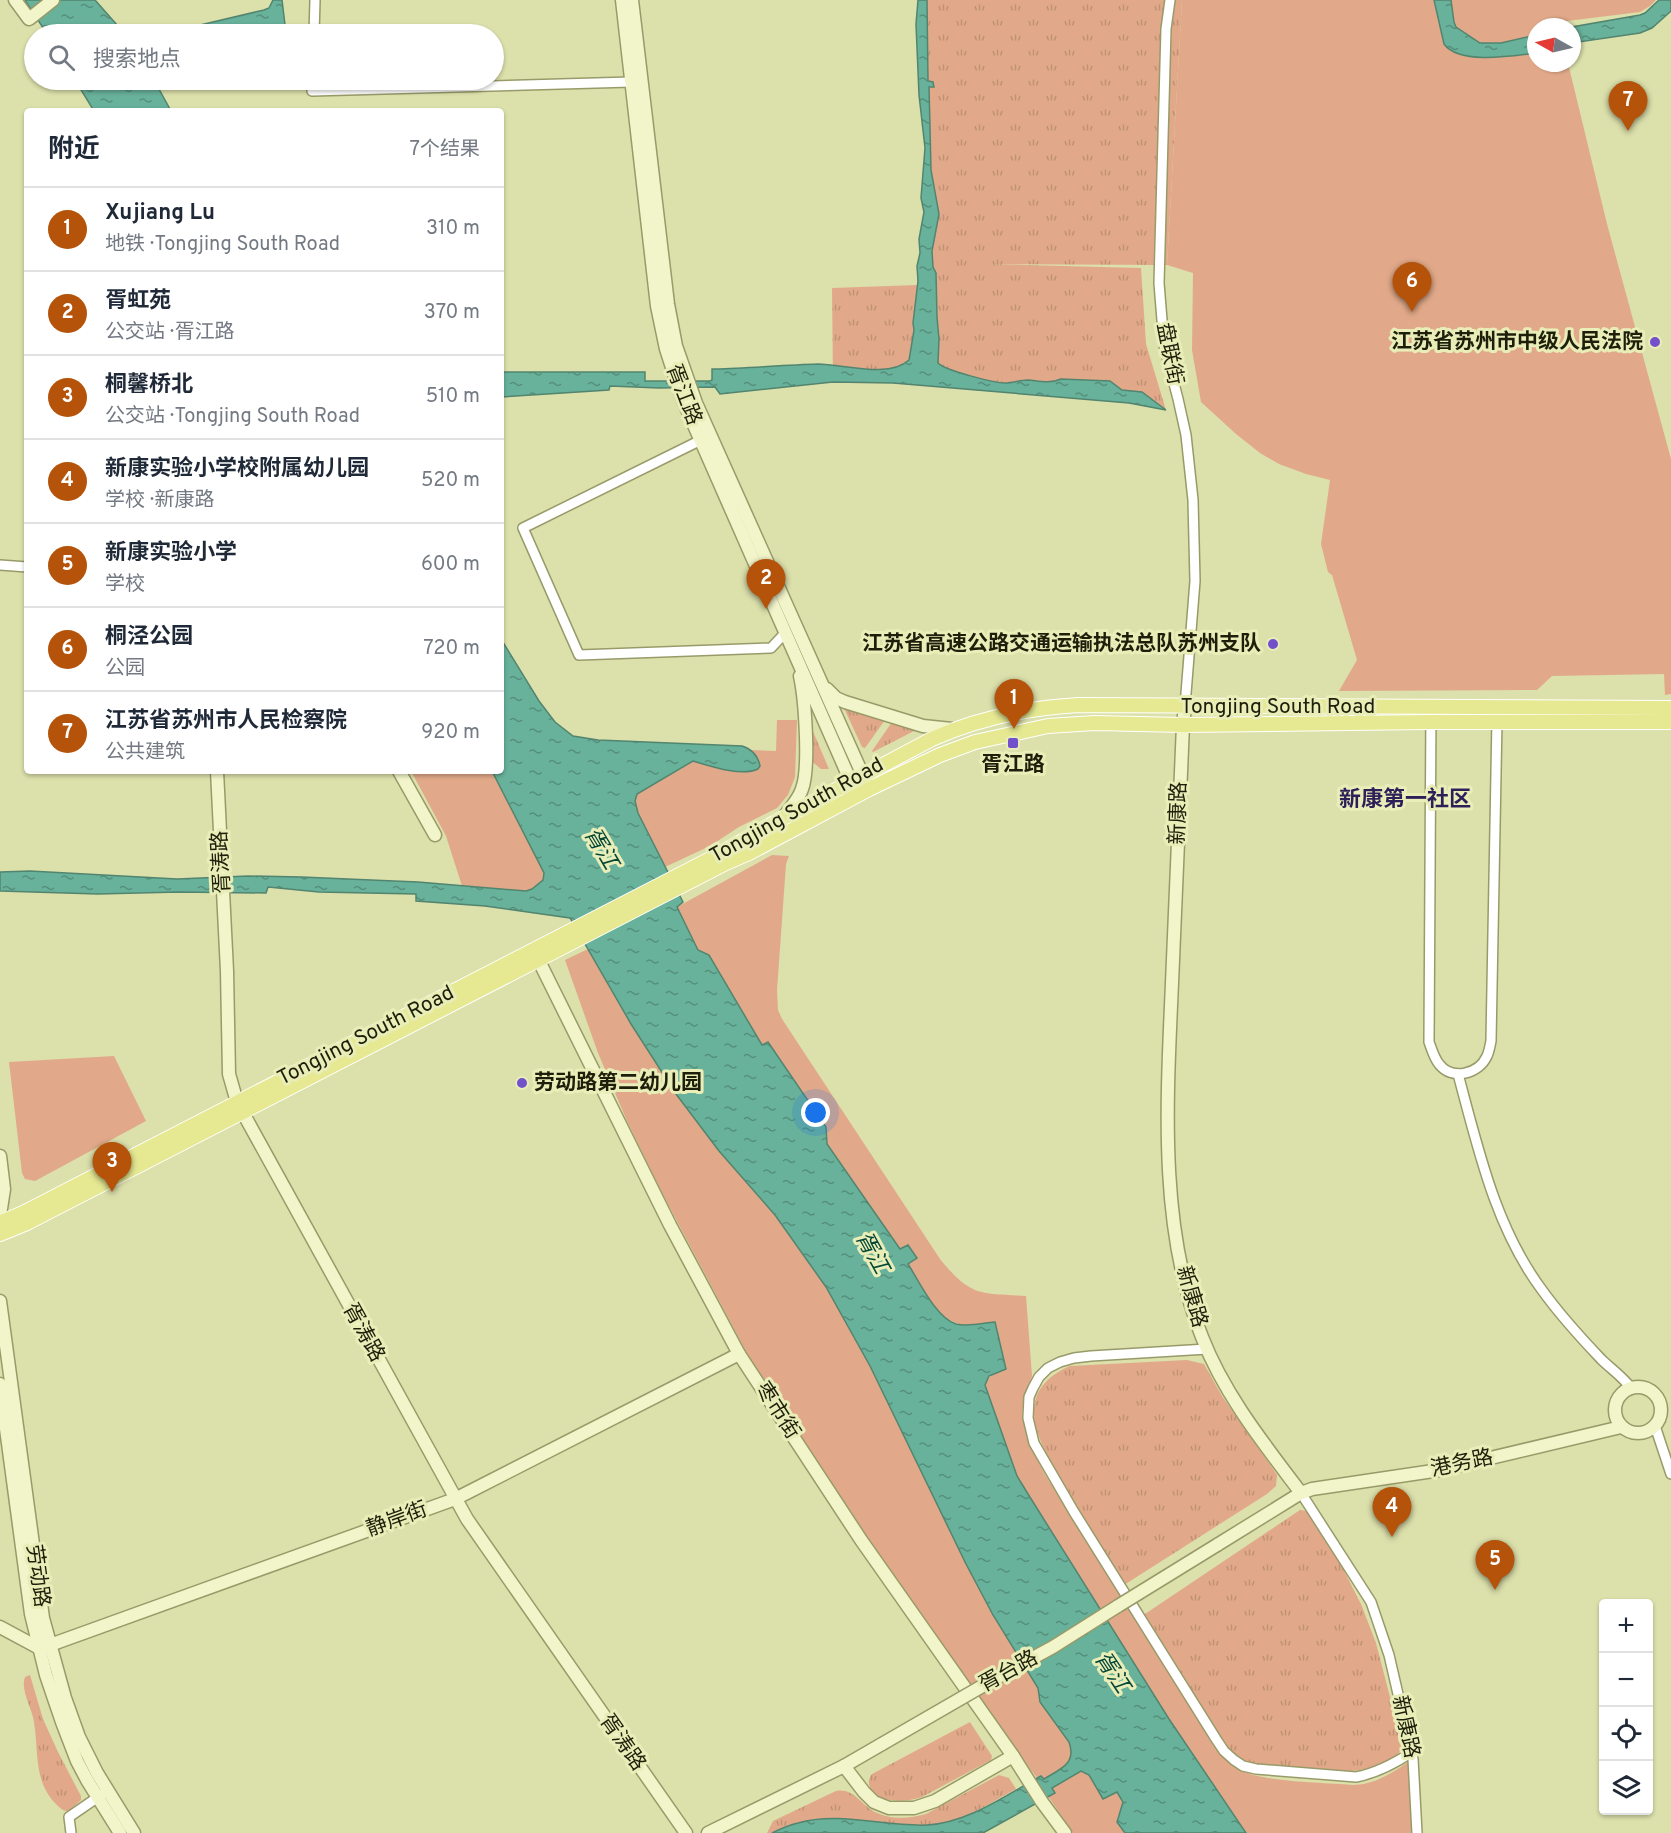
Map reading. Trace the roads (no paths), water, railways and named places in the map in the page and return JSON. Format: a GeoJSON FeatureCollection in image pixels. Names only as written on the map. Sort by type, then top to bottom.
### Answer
{"type":"FeatureCollection","features":[{"type":"Feature","properties":{"kind":"main road","name":"Tongjing South Road"},"geometry":{"type":"LineString","coordinates":[[682,880],[749,853],[952,729],[996,716],[1053,707],[1095,705],[1497,715],[1671,722]]}},
{"type":"Feature","properties":{"kind":"main road","name":"Tongjing South Road"},"geometry":{"type":"LineString","coordinates":[[1497,715],[1671,708]]}},
{"type":"Feature","properties":{"kind":"main road","name":"Tongjing South Road"},"geometry":{"type":"LineString","coordinates":[[0,1234],[27,1223],[240,1106],[682,880],[783,818],[958,747],[1028,729],[1062,725],[1095,723],[1183,725],[1431,715]]}},
{"type":"Feature","properties":{"kind":"main road","name":"Tongjing South Road"},"geometry":{"type":"LineString","coordinates":[[0,1222],[23,1213],[538,959],[574,935]]}},
{"type":"Feature","properties":{"kind":"street"},"geometry":{"type":"LineString","coordinates":[[15,0],[31,17],[53,0]]}},
{"type":"Feature","properties":{"kind":"street"},"geometry":{"type":"LineString","coordinates":[[314,24],[315,0]]}},
{"type":"Feature","properties":{"kind":"street","name":"胥江路"},"geometry":{"type":"LineString","coordinates":[[622,0],[656,293],[668,334],[677,383],[696,417],[821,683],[860,786]]}},
{"type":"Feature","properties":{"kind":"street","name":"胥江路"},"geometry":{"type":"LineString","coordinates":[[632,0],[665,283],[668,334]]}},
{"type":"Feature","properties":{"kind":"street","name":"盘联街"},"geometry":{"type":"LineString","coordinates":[[1170,0],[1166,29],[1159,283],[1164,345],[1186,435],[1193,500],[1195,581],[1185,706]]}},
{"type":"Feature","properties":{"kind":"street"},"geometry":{"type":"LineString","coordinates":[[504,86],[632,82]]}},
{"type":"Feature","properties":{"kind":"street"},"geometry":{"type":"LineString","coordinates":[[312,90],[348,90]]}},
{"type":"Feature","properties":{"kind":"street","name":"胥江路"},"geometry":{"type":"LineString","coordinates":[[696,417],[701,440],[786,632],[860,786]]}},
{"type":"Feature","properties":{"kind":"street"},"geometry":{"type":"LineString","coordinates":[[701,440],[523,528],[579,655],[771,648],[786,632]]}},
{"type":"Feature","properties":{"kind":"street"},"geometry":{"type":"LineString","coordinates":[[0,565],[24,567]]}},
{"type":"Feature","properties":{"kind":"street"},"geometry":{"type":"LineString","coordinates":[[783,818],[801,791],[806,771],[803,699],[798,659]]}},
{"type":"Feature","properties":{"kind":"street"},"geometry":{"type":"LineString","coordinates":[[821,683],[836,698],[845,702],[923,726],[952,729]]}},
{"type":"Feature","properties":{"kind":"street","name":"新康路"},"geometry":{"type":"LineString","coordinates":[[1185,706],[1168,1073],[1169,1165],[1180,1262],[1194,1316],[1207,1349],[1230,1392],[1256,1434],[1301,1493],[1371,1602],[1389,1655],[1412,1752],[1417,1833]]}},
{"type":"Feature","properties":{"kind":"street"},"geometry":{"type":"LineString","coordinates":[[1431,715],[1429,1042],[1440,1066],[1448,1072],[1458,1074],[1467,1074],[1478,1067],[1487,1057],[1491,1041],[1497,715]]}},
{"type":"Feature","properties":{"kind":"street","name":"胥涛路"},"geometry":{"type":"LineString","coordinates":[[217,774],[227,971],[229,1074],[240,1106],[455,1499],[686,1833]]}},
{"type":"Feature","properties":{"kind":"street"},"geometry":{"type":"LineString","coordinates":[[401,774],[435,835]]}},
{"type":"Feature","properties":{"kind":"street","name":"枣市街"},"geometry":{"type":"LineString","coordinates":[[538,959],[670,1225],[739,1354],[861,1540],[1065,1833]]}},
{"type":"Feature","properties":{"kind":"street"},"geometry":{"type":"LineString","coordinates":[[1458,1074],[1495,1202],[1513,1244],[1540,1288],[1569,1325],[1604,1362],[1623,1377],[1631,1388]]}},
{"type":"Feature","properties":{"kind":"street"},"geometry":{"type":"LineString","coordinates":[[0,1156],[4,1189],[0,1215]]}},
{"type":"Feature","properties":{"kind":"street","name":"劳动路"},"geometry":{"type":"LineString","coordinates":[[0,1301],[44,1646],[55,1702],[69,1742],[87,1779],[134,1833]]}},
{"type":"Feature","properties":{"kind":"street"},"geometry":{"type":"LineString","coordinates":[[1207,1349],[1074,1358],[1048,1368],[1039,1377],[1029,1397],[1028,1418],[1034,1443],[1172,1670],[1224,1751],[1234,1760],[1243,1766],[1265,1770],[1356,1777],[1383,1769],[1412,1752]]}},
{"type":"Feature","properties":{"kind":"street","name":"静岸街"},"geometry":{"type":"LineString","coordinates":[[44,1646],[455,1499],[739,1354]]}},
{"type":"Feature","properties":{"kind":"street","name":"劳动路"},"geometry":{"type":"LineString","coordinates":[[0,1384],[29,1601],[44,1646]]}},
{"type":"Feature","properties":{"kind":"street"},"geometry":{"type":"LineString","coordinates":[[1638,1387],[1653,1392],[1666,1406],[1655,1426],[1642,1433],[1627,1431],[1621,1427],[1614,1413],[1618,1397],[1631,1388],[1638,1387]]}},
{"type":"Feature","properties":{"kind":"street"},"geometry":{"type":"LineString","coordinates":[[1655,1426],[1671,1474]]}},
{"type":"Feature","properties":{"kind":"street","name":"港务路"},"geometry":{"type":"LineString","coordinates":[[1301,1493],[1312,1489],[1440,1470],[1621,1427]]}},
{"type":"Feature","properties":{"kind":"street","name":"胥台路"},"geometry":{"type":"LineString","coordinates":[[708,1833],[843,1766],[1053,1647],[1301,1493]]}},
{"type":"Feature","properties":{"kind":"street"},"geometry":{"type":"LineString","coordinates":[[0,1628],[44,1646]]}},
{"type":"Feature","properties":{"kind":"street"},"geometry":{"type":"LineString","coordinates":[[843,1766],[874,1802],[889,1808],[914,1808],[935,1801],[1013,1756]]}},
{"type":"Feature","properties":{"kind":"street"},"geometry":{"type":"LineString","coordinates":[[71,1833],[69,1817],[102,1794]]}},
{"type":"Feature","properties":{"kind":"street","name":"劳动路"},"geometry":{"type":"LineString","coordinates":[[102,1794],[120,1833]]}},
{"type":"Feature","properties":{"kind":"water"},"geometry":{"type":"Polygon","coordinates":[[[25,0],[95,0],[116,24],[41,24],[25,0]]]}},
{"type":"Feature","properties":{"kind":"water"},"geometry":{"type":"Polygon","coordinates":[[[273,0],[282,0],[285,24],[204,24],[264,10],[269,8],[273,0]]]}},
{"type":"Feature","properties":{"kind":"water"},"geometry":{"type":"Polygon","coordinates":[[[918,0],[927,0],[928,81],[933,82],[934,87],[929,87],[931,170],[939,214],[932,251],[933,267],[936,273],[938,363],[981,379],[1008,383],[1028,380],[1049,382],[1061,379],[1110,381],[1122,390],[1142,392],[1166,410],[1129,403],[893,383],[833,382],[720,394],[715,387],[610,386],[609,390],[504,397],[504,372],[645,372],[645,381],[710,381],[712,380],[712,369],[818,364],[878,370],[900,366],[909,360],[914,330],[919,239],[924,212],[921,198],[925,148],[919,95],[916,24],[918,0]]]}},
{"type":"Feature","properties":{"kind":"water"},"geometry":{"type":"Polygon","coordinates":[[[1434,0],[1451,0],[1456,27],[1480,43],[1501,43],[1527,37],[1527,54],[1474,57],[1451,51],[1444,44],[1434,0]]]}},
{"type":"Feature","properties":{"kind":"water"},"geometry":{"type":"Polygon","coordinates":[[[1659,0],[1671,0],[1671,11],[1652,28],[1640,33],[1581,42],[1581,25],[1645,13],[1659,0]]]}},
{"type":"Feature","properties":{"kind":"water"},"geometry":{"type":"Polygon","coordinates":[[[81,90],[159,90],[169,108],[92,108],[81,90]]]}},
{"type":"Feature","properties":{"kind":"water","name":"胥江"},"geometry":{"type":"Polygon","coordinates":[[[504,644],[539,701],[555,722],[573,736],[598,740],[742,746],[756,756],[760,766],[758,769],[743,772],[693,761],[637,794],[635,801],[638,813],[683,902],[677,907],[698,950],[709,955],[762,1045],[768,1042],[826,1127],[827,1144],[900,1249],[908,1245],[917,1258],[908,1264],[935,1307],[956,1324],[995,1322],[1006,1369],[989,1376],[985,1385],[1017,1476],[1169,1719],[1246,1833],[1125,1833],[1117,1822],[1123,1802],[1117,1792],[1103,1799],[1089,1775],[1081,1771],[1052,1788],[1055,1793],[983,1833],[772,1833],[785,1827],[814,1820],[846,1819],[927,1825],[957,1819],[986,1807],[1041,1776],[1044,1779],[1056,1772],[1069,1761],[1071,1749],[1069,1742],[1040,1702],[1038,1688],[993,1615],[870,1366],[826,1287],[775,1215],[719,1151],[676,1094],[631,1024],[570,918],[485,906],[416,901],[416,894],[319,892],[268,887],[266,893],[98,894],[0,891],[0,872],[30,871],[177,879],[248,876],[301,877],[418,882],[526,891],[543,880],[544,873],[494,774],[504,774],[504,644]]]}},
{"type":"Feature","properties":{"kind":"place","name":"江苏省苏州市人民检察院"},"geometry":{"type":"Point","coordinates":[1628,131]}},
{"type":"Feature","properties":{"kind":"place","name":"桐泾公园"},"geometry":{"type":"Point","coordinates":[1412,312]}},
{"type":"Feature","properties":{"kind":"place","name":"江苏省苏州市中级人民法院"},"geometry":{"type":"Point","coordinates":[1655,342]}},
{"type":"Feature","properties":{"kind":"place","name":"胥虹苑"},"geometry":{"type":"Point","coordinates":[766,609]}},
{"type":"Feature","properties":{"kind":"place","name":"江苏省高速公路交通运输执法总队苏州支队"},"geometry":{"type":"Point","coordinates":[1273,644]}},
{"type":"Feature","properties":{"kind":"place","name":"Xujiang Lu"},"geometry":{"type":"Point","coordinates":[1014,729]}},
{"type":"Feature","properties":{"kind":"place","name":"胥江路"},"geometry":{"type":"Point","coordinates":[1013,743]}},
{"type":"Feature","properties":{"kind":"place","name":"劳动路第二幼儿园"},"geometry":{"type":"Point","coordinates":[522,1083]}},
{"type":"Feature","properties":{"kind":"place","name":"桐馨桥北"},"geometry":{"type":"Point","coordinates":[112,1192]}},
{"type":"Feature","properties":{"kind":"place","name":"新康实验小学校附属幼儿园"},"geometry":{"type":"Point","coordinates":[1392,1537]}},
{"type":"Feature","properties":{"kind":"place","name":"新康实验小学"},"geometry":{"type":"Point","coordinates":[1495,1590]}},
{"type":"Feature","properties":{"kind":"district","name":"新康第一社区"},"geometry":{"type":"Point","coordinates":[1405,800]}}]}
